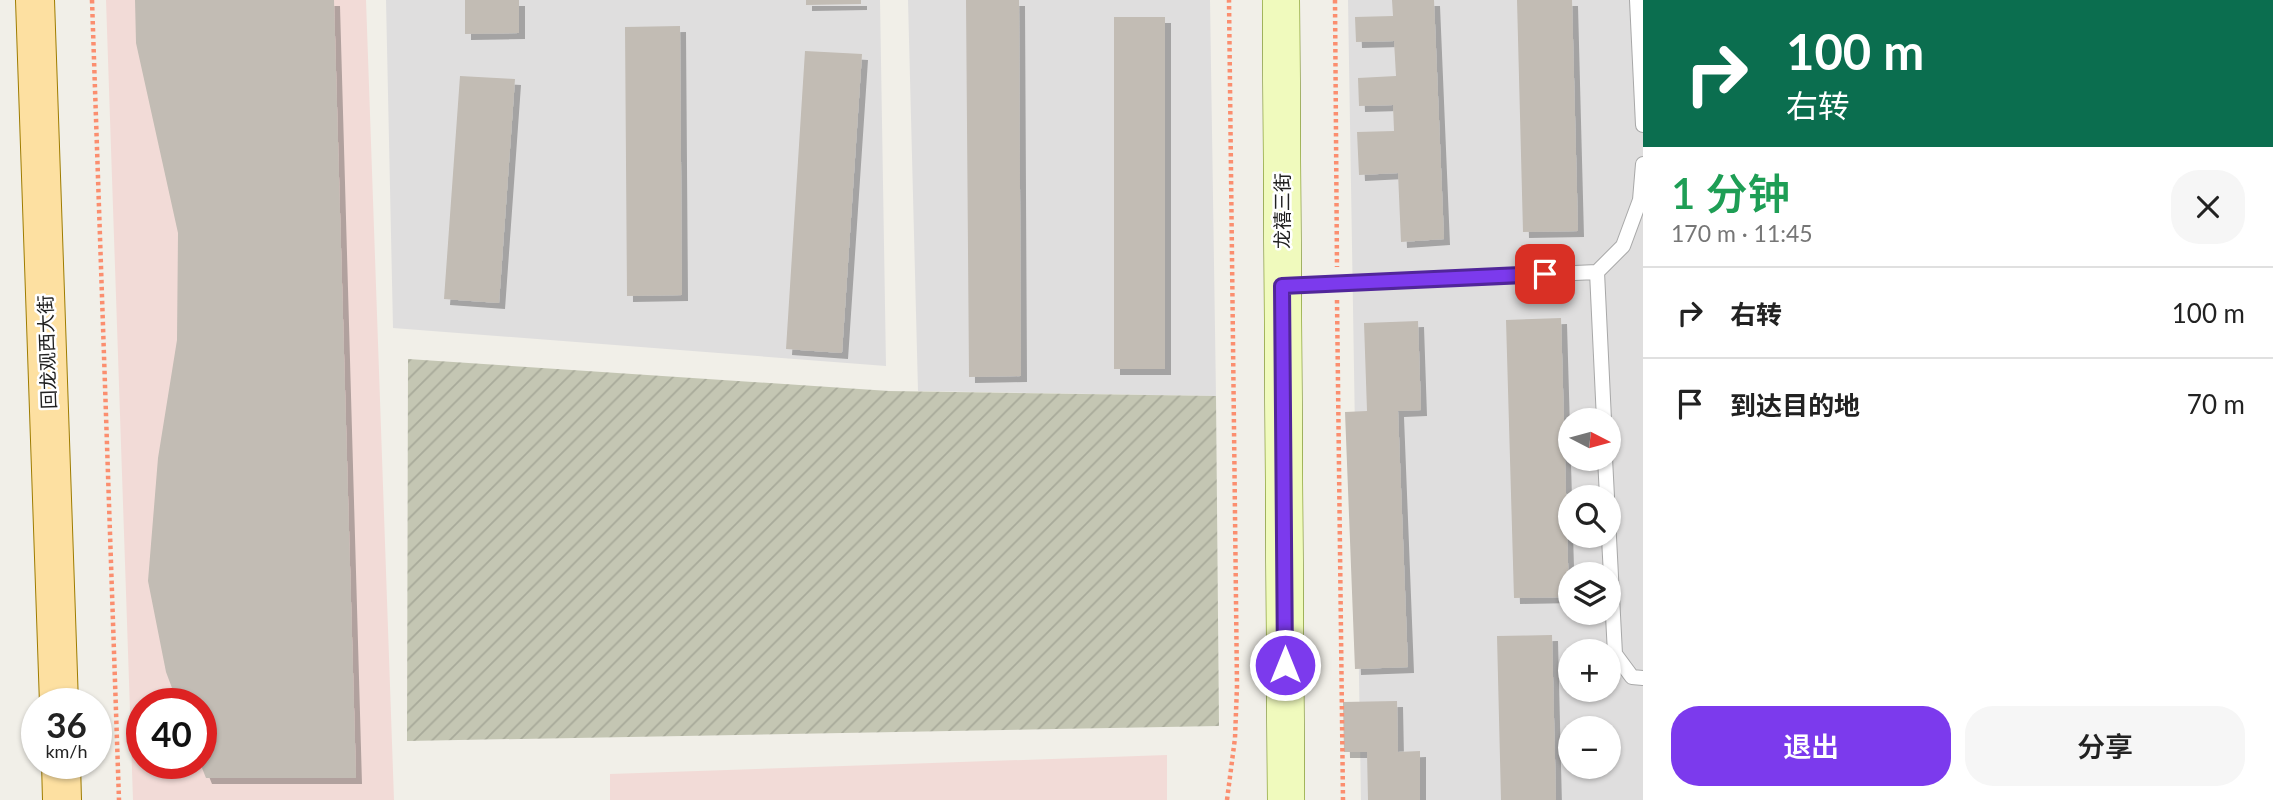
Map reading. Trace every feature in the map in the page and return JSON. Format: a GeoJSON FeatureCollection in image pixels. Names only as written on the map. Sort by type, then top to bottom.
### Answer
{"type":"FeatureCollection","features":[{"type":"Feature","properties":{"kind":"main road","name":"回龙观西大街"},"geometry":{"type":"LineString","coordinates":[[35,0],[58,688]]}},
{"type":"Feature","properties":{"kind":"main road"},"geometry":{"type":"LineString","coordinates":[[61,779],[62,800]]}},
{"type":"Feature","properties":{"kind":"street","name":"龙禧三街"},"geometry":{"type":"LineString","coordinates":[[1281,0],[1286,800]]}},
{"type":"Feature","properties":{"kind":"lane"},"geometry":{"type":"LineString","coordinates":[[1637,0],[1643,125]]}},
{"type":"Feature","properties":{"kind":"lane"},"geometry":{"type":"LineString","coordinates":[[1282,286],[1597,272],[1623,246],[1640,200],[1643,164]]}},
{"type":"Feature","properties":{"kind":"lane"},"geometry":{"type":"LineString","coordinates":[[1597,272],[1603,408]]}},
{"type":"Feature","properties":{"kind":"lane"},"geometry":{"type":"LineString","coordinates":[[1610,548],[1615,654],[1632,677],[1643,678]]}},
{"type":"Feature","properties":{"kind":"path"},"geometry":{"type":"LineString","coordinates":[[92,0],[119,800]]}},
{"type":"Feature","properties":{"kind":"path"},"geometry":{"type":"LineString","coordinates":[[1227,800],[1237,687],[1229,0]]}},
{"type":"Feature","properties":{"kind":"path"},"geometry":{"type":"LineString","coordinates":[[1335,0],[1343,800]]}},
{"type":"Feature","properties":{"kind":"shaded area"},"geometry":{"type":"Polygon","coordinates":[[[106,0],[366,0],[394,800],[133,800],[132,779],[217,779],[217,688],[129,688],[106,0]]]}},
{"type":"Feature","properties":{"kind":"shaded area"},"geometry":{"type":"Polygon","coordinates":[[[386,0],[880,0],[886,366],[393,328],[386,0]]]}},
{"type":"Feature","properties":{"kind":"shaded area"},"geometry":{"type":"Polygon","coordinates":[[[908,0],[1210,0],[1216,396],[918,391],[908,0]]]}},
{"type":"Feature","properties":{"kind":"shaded area"},"geometry":{"type":"Polygon","coordinates":[[[1348,0],[1643,0],[1643,800],[1361,800],[1348,0]]]}},
{"type":"Feature","properties":{"kind":"shaded area"},"geometry":{"type":"Polygon","coordinates":[[[408,359],[889,391],[1216,396],[1219,726],[407,741],[408,359]]]}},
{"type":"Feature","properties":{"kind":"shaded area"},"geometry":{"type":"Polygon","coordinates":[[[1167,755],[1167,800],[610,800],[610,774],[1167,755]]]}},
{"type":"Feature","properties":{"kind":"building"},"geometry":{"type":"Polygon","coordinates":[[[135,0],[334,0],[356,778],[217,778],[217,688],[172,688],[166,672],[148,581],[158,458],[177,340],[178,233],[136,43],[135,0]]]}},
{"type":"Feature","properties":{"kind":"building"},"geometry":{"type":"Polygon","coordinates":[[[465,0],[519,0],[519,33],[465,34],[465,0]]]}},
{"type":"Feature","properties":{"kind":"building"},"geometry":{"type":"Polygon","coordinates":[[[806,0],[861,0],[861,4],[806,5],[806,0]]]}},
{"type":"Feature","properties":{"kind":"building"},"geometry":{"type":"Polygon","coordinates":[[[966,0],[1019,0],[1021,376],[969,377],[966,0]]]}},
{"type":"Feature","properties":{"kind":"building"},"geometry":{"type":"Polygon","coordinates":[[[1392,0],[1434,0],[1444,239],[1401,242],[1398,173],[1359,175],[1357,132],[1394,131],[1393,105],[1359,106],[1358,78],[1396,76],[1394,41],[1356,42],[1355,17],[1393,16],[1392,0]]]}},
{"type":"Feature","properties":{"kind":"building"},"geometry":{"type":"Polygon","coordinates":[[[1517,0],[1572,0],[1578,231],[1523,232],[1517,0]]]}},
{"type":"Feature","properties":{"kind":"building"},"geometry":{"type":"Polygon","coordinates":[[[1114,17],[1165,17],[1165,369],[1114,369],[1114,17]]]}},
{"type":"Feature","properties":{"kind":"building"},"geometry":{"type":"Polygon","coordinates":[[[680,26],[682,295],[627,296],[625,27],[680,26]]]}},
{"type":"Feature","properties":{"kind":"building"},"geometry":{"type":"Polygon","coordinates":[[[805,51],[862,54],[842,353],[786,349],[805,51]]]}},
{"type":"Feature","properties":{"kind":"building"},"geometry":{"type":"Polygon","coordinates":[[[460,76],[515,79],[499,303],[444,299],[460,76]]]}},
{"type":"Feature","properties":{"kind":"building"},"geometry":{"type":"Polygon","coordinates":[[[1561,318],[1564,408],[1558,408],[1558,471],[1565,471],[1566,485],[1558,485],[1558,548],[1568,548],[1568,562],[1558,562],[1558,597],[1514,598],[1506,320],[1561,318]]]}},
{"type":"Feature","properties":{"kind":"building"},"geometry":{"type":"Polygon","coordinates":[[[1418,321],[1421,410],[1398,411],[1408,667],[1355,669],[1345,412],[1367,411],[1364,323],[1418,321]]]}},
{"type":"Feature","properties":{"kind":"building"},"geometry":{"type":"Polygon","coordinates":[[[1552,635],[1556,800],[1501,800],[1497,636],[1552,635]]]}},
{"type":"Feature","properties":{"kind":"building"},"geometry":{"type":"Polygon","coordinates":[[[1397,701],[1398,752],[1420,751],[1420,800],[1368,800],[1367,752],[1344,752],[1343,702],[1397,701]]]}},
{"type":"Feature","properties":{"kind":"route"},"geometry":{"type":"LineString","coordinates":[[1285,665],[1282,286],[1545,274]]}}]}
